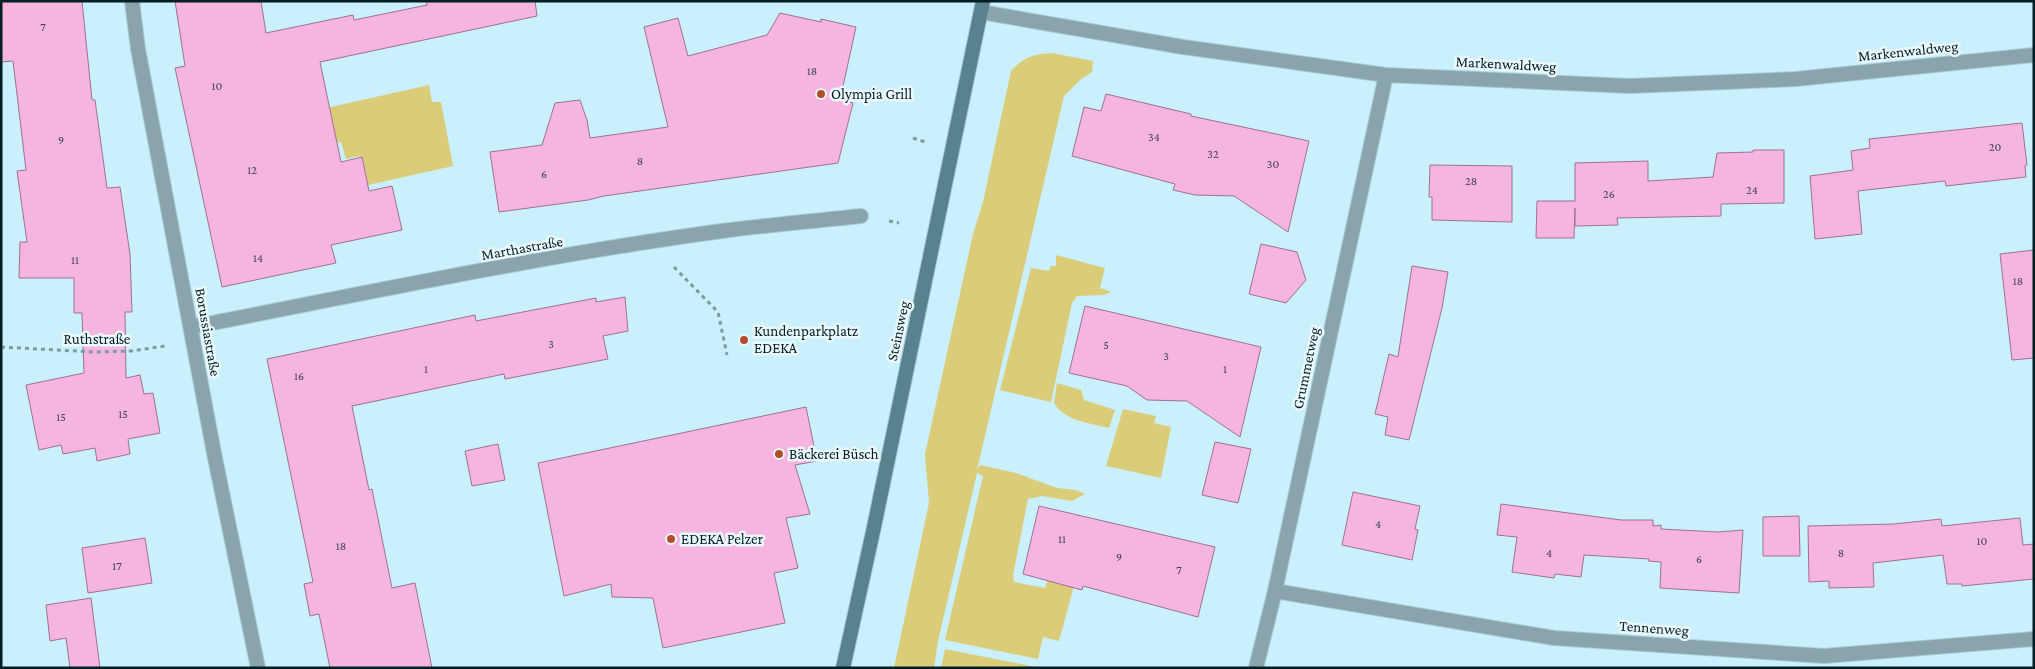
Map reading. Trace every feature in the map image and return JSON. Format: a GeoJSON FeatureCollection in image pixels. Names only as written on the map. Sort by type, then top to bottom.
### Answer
{"type":"FeatureCollection","features":[{"type":"Feature","properties":{"kind":"main road","name":"Steinsweg"},"geometry":{"type":"LineString","coordinates":[[842,668],[874,526],[982,7]]}},
{"type":"Feature","properties":{"kind":"street","name":"Borussiastraße"},"geometry":{"type":"LineString","coordinates":[[132,1],[138,49],[193,342],[258,668]]}},
{"type":"Feature","properties":{"kind":"street","name":"Markenwaldweg"},"geometry":{"type":"LineString","coordinates":[[982,7],[1182,47],[1386,75],[1630,86],[1796,79],[2034,55]]}},
{"type":"Feature","properties":{"kind":"street","name":"Grummetweg"},"geometry":{"type":"LineString","coordinates":[[1256,668],[1275,591],[1386,75]]}},
{"type":"Feature","properties":{"kind":"street","name":"Marthastraße"},"geometry":{"type":"LineString","coordinates":[[191,328],[437,279],[629,246],[722,231],[861,216]]}},
{"type":"Feature","properties":{"kind":"street","name":"Tennenweg"},"geometry":{"type":"LineString","coordinates":[[1275,591],[1554,638],[1824,656],[2034,639]]}},
{"type":"Feature","properties":{"kind":"path"},"geometry":{"type":"LineString","coordinates":[[670,263],[718,312],[727,355]]}},
{"type":"Feature","properties":{"kind":"path","name":"Ruthstraße"},"geometry":{"type":"LineString","coordinates":[[1,347],[94,352],[131,351],[193,342]]}},
{"type":"Feature","properties":{"kind":"shaded area"},"geometry":{"type":"Polygon","coordinates":[[[1052,53],[1093,61],[1092,72],[1080,80],[1064,96],[977,470],[980,465],[1016,473],[1057,488],[1076,490],[1085,494],[1072,501],[1042,496],[1028,499],[1013,575],[1014,582],[1045,588],[1049,576],[1075,582],[1059,641],[1043,637],[1038,659],[945,640],[983,476],[977,473],[938,641],[934,668],[894,668],[929,503],[925,454],[1011,71],[1020,62],[1029,57],[1052,53]]]}},
{"type":"Feature","properties":{"kind":"shaded area"},"geometry":{"type":"Polygon","coordinates":[[[429,85],[432,102],[441,102],[453,166],[368,185],[362,157],[346,159],[341,142],[330,144],[322,109],[429,85]]]}},
{"type":"Feature","properties":{"kind":"shaded area"},"geometry":{"type":"Polygon","coordinates":[[[1056,255],[1105,268],[1100,288],[1111,292],[1104,295],[1077,296],[1072,303],[1051,402],[1000,390],[1031,268],[1049,271],[1051,266],[1056,266],[1056,255]]]}},
{"type":"Feature","properties":{"kind":"shaded area"},"geometry":{"type":"Polygon","coordinates":[[[1057,383],[1081,390],[1084,400],[1115,410],[1109,428],[1086,423],[1064,414],[1054,403],[1057,383]]]}},
{"type":"Feature","properties":{"kind":"shaded area"},"geometry":{"type":"Polygon","coordinates":[[[1123,409],[1156,416],[1154,423],[1171,427],[1161,478],[1106,466],[1123,409]]]}},
{"type":"Feature","properties":{"kind":"shaded area"},"geometry":{"type":"Polygon","coordinates":[[[945,649],[1036,667],[941,668],[945,649]]]}},
{"type":"Feature","properties":{"kind":"building"},"geometry":{"type":"Polygon","coordinates":[[[1,1],[82,1],[92,100],[95,100],[107,188],[120,187],[130,254],[132,312],[125,312],[126,378],[140,375],[144,394],[153,393],[160,433],[128,439],[130,454],[97,461],[95,448],[63,454],[61,445],[39,450],[26,385],[84,373],[82,313],[74,313],[74,278],[19,278],[20,242],[27,242],[17,171],[26,170],[13,61],[1,62],[1,1]]]}},
{"type":"Feature","properties":{"kind":"building"},"geometry":{"type":"Polygon","coordinates":[[[175,1],[261,1],[266,33],[353,15],[354,20],[427,5],[426,1],[535,1],[537,16],[320,62],[341,162],[362,157],[369,191],[392,186],[402,230],[331,245],[336,263],[222,287],[175,68],[185,66],[175,1]]]}},
{"type":"Feature","properties":{"kind":"building"},"geometry":{"type":"Polygon","coordinates":[[[780,13],[821,22],[821,19],[856,27],[840,100],[853,103],[838,163],[499,212],[490,152],[542,145],[555,103],[580,100],[587,120],[590,138],[668,127],[644,27],[678,18],[688,56],[767,35],[780,13]]]}},
{"type":"Feature","properties":{"kind":"building"},"geometry":{"type":"Polygon","coordinates":[[[1106,94],[1191,114],[1191,116],[1309,141],[1288,232],[1234,196],[1195,195],[1173,190],[1175,184],[1072,156],[1084,107],[1101,111],[1106,94]]]}},
{"type":"Feature","properties":{"kind":"building"},"geometry":{"type":"Polygon","coordinates":[[[2022,123],[2027,165],[2025,166],[2026,177],[1946,186],[1945,181],[1858,191],[1862,234],[1815,239],[1810,176],[1853,170],[1851,151],[1870,148],[1869,139],[2022,123]]]}},
{"type":"Feature","properties":{"kind":"building"},"geometry":{"type":"Polygon","coordinates":[[[1753,150],[1784,150],[1784,203],[1721,204],[1721,216],[1617,218],[1618,225],[1575,226],[1575,208],[1574,238],[1536,238],[1537,201],[1575,201],[1575,163],[1648,161],[1648,181],[1713,177],[1717,153],[1753,152],[1753,150]]]}},
{"type":"Feature","properties":{"kind":"building"},"geometry":{"type":"Polygon","coordinates":[[[1430,165],[1512,166],[1512,222],[1432,220],[1432,197],[1429,197],[1430,165]]]}},
{"type":"Feature","properties":{"kind":"building"},"geometry":{"type":"Polygon","coordinates":[[[1261,244],[1297,252],[1306,280],[1286,303],[1249,294],[1261,244]]]}},
{"type":"Feature","properties":{"kind":"building"},"geometry":{"type":"Polygon","coordinates":[[[2034,250],[2034,358],[2012,360],[2000,254],[2034,250]]]}},
{"type":"Feature","properties":{"kind":"building"},"geometry":{"type":"Polygon","coordinates":[[[1412,266],[1448,272],[1442,308],[1409,440],[1385,435],[1388,417],[1375,414],[1389,354],[1398,357],[1412,266]]]}},
{"type":"Feature","properties":{"kind":"building"},"geometry":{"type":"Polygon","coordinates":[[[625,297],[628,331],[603,336],[608,359],[505,379],[504,374],[352,406],[369,490],[372,489],[392,588],[415,583],[432,668],[330,668],[319,614],[310,616],[304,584],[313,582],[267,359],[475,315],[476,321],[596,298],[596,302],[625,297]]]}},
{"type":"Feature","properties":{"kind":"building"},"geometry":{"type":"Polygon","coordinates":[[[1085,306],[1261,347],[1240,437],[1187,401],[1147,400],[1127,386],[1069,373],[1085,306]]]}},
{"type":"Feature","properties":{"kind":"building","name":"EDEKA Pelzer"},"geometry":{"type":"Polygon","coordinates":[[[806,407],[817,461],[795,465],[810,514],[786,518],[798,568],[774,573],[785,623],[663,648],[653,598],[612,597],[611,584],[564,596],[538,463],[806,407]]]}},
{"type":"Feature","properties":{"kind":"building"},"geometry":{"type":"Polygon","coordinates":[[[1215,442],[1251,449],[1238,503],[1202,495],[1215,442]]]}},
{"type":"Feature","properties":{"kind":"building"},"geometry":{"type":"Polygon","coordinates":[[[498,444],[505,480],[472,486],[465,451],[498,444]]]}},
{"type":"Feature","properties":{"kind":"building"},"geometry":{"type":"Polygon","coordinates":[[[1353,492],[1420,506],[1415,529],[1418,530],[1412,560],[1342,545],[1353,492]]]}},
{"type":"Feature","properties":{"kind":"building"},"geometry":{"type":"Polygon","coordinates":[[[1501,504],[1621,520],[1653,520],[1653,526],[1661,525],[1661,529],[1718,532],[1743,530],[1739,593],[1660,588],[1661,562],[1648,561],[1649,559],[1584,555],[1581,577],[1555,574],[1554,578],[1512,572],[1517,537],[1497,535],[1501,504]]]}},
{"type":"Feature","properties":{"kind":"building"},"geometry":{"type":"Polygon","coordinates":[[[1039,506],[1215,547],[1198,617],[1083,586],[1082,590],[1023,574],[1039,506]]]}},
{"type":"Feature","properties":{"kind":"building"},"geometry":{"type":"Polygon","coordinates":[[[1799,516],[1800,556],[1763,556],[1763,517],[1799,516]]]}},
{"type":"Feature","properties":{"kind":"building"},"geometry":{"type":"Polygon","coordinates":[[[2020,518],[2023,545],[2034,544],[2034,579],[1962,586],[1962,584],[1947,584],[1943,555],[1873,563],[1874,587],[1829,588],[1829,581],[1809,582],[1808,526],[1894,524],[1941,519],[1942,526],[2020,518]]]}},
{"type":"Feature","properties":{"kind":"building"},"geometry":{"type":"Polygon","coordinates":[[[145,538],[152,583],[88,593],[82,548],[145,538]]]}},
{"type":"Feature","properties":{"kind":"building"},"geometry":{"type":"Polygon","coordinates":[[[91,598],[100,668],[70,668],[66,638],[50,641],[46,605],[91,598]]]}},
{"type":"Feature","properties":{"kind":"place","name":"Olympia Grill"},"geometry":{"type":"Point","coordinates":[821,94]}},
{"type":"Feature","properties":{"kind":"place","name":"Kundenparkplatz EDEKA"},"geometry":{"type":"Point","coordinates":[744,340]}},
{"type":"Feature","properties":{"kind":"place","name":"Bäckerei Büsch"},"geometry":{"type":"Point","coordinates":[779,454]}},
{"type":"Feature","properties":{"kind":"place","name":"EDEKA Pelzer"},"geometry":{"type":"Point","coordinates":[671,539]}}]}
